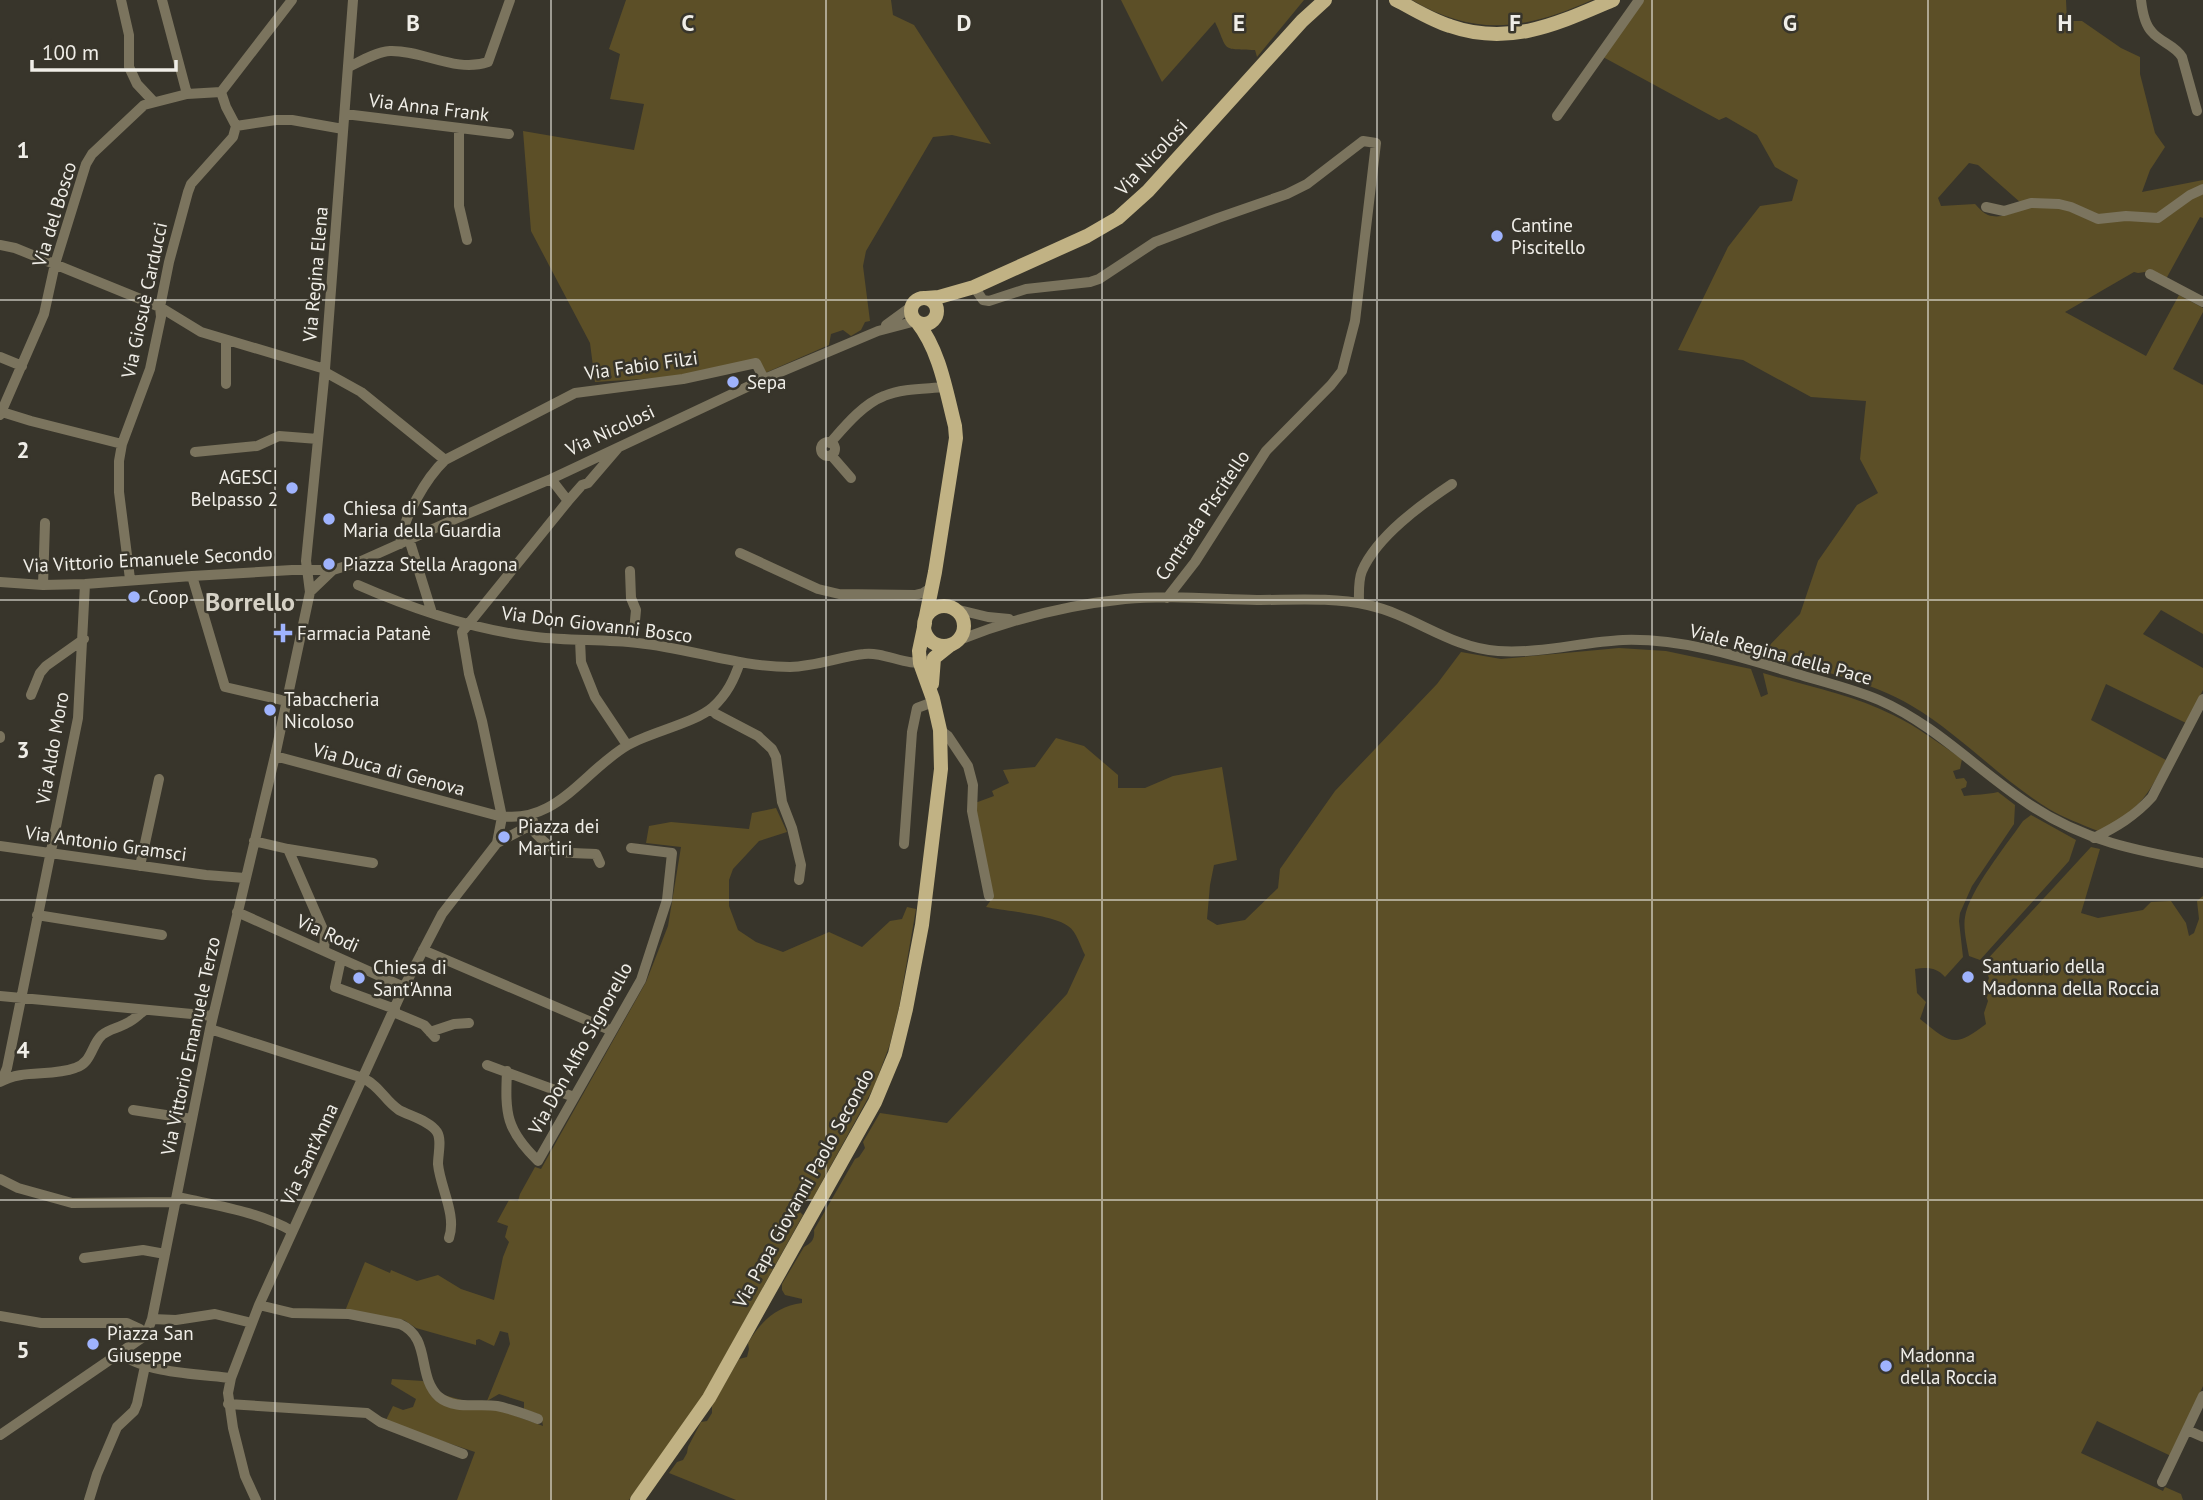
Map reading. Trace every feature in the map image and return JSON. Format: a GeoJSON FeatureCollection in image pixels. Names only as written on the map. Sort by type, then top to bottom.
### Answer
{"type":"FeatureCollection","features":[{"type":"Feature","properties":{"kind":"main road","name":"Via Nicolosi"},"geometry":{"type":"LineString","coordinates":[[970,288],[1087,236],[1134,206],[1311,6],[1325,0]]}},
{"type":"Feature","properties":{"kind":"main road"},"geometry":{"type":"LineString","coordinates":[[1396,0],[1454,28],[1508,34],[1547,27],[1613,0]]}},
{"type":"Feature","properties":{"kind":"main road"},"geometry":{"type":"LineString","coordinates":[[935,572],[939,596],[960,614],[965,627],[954,643],[927,660],[919,651],[956,447],[955,426],[936,355],[925,331],[911,313],[917,299],[939,298],[970,288]]}},
{"type":"Feature","properties":{"kind":"main road"},"geometry":{"type":"LineString","coordinates":[[916,321],[929,322],[970,288]]}},
{"type":"Feature","properties":{"kind":"main road"},"geometry":{"type":"LineString","coordinates":[[926,298],[935,305],[936,355]]}},
{"type":"Feature","properties":{"kind":"main road"},"geometry":{"type":"LineString","coordinates":[[951,608],[933,609],[925,619],[925,631],[928,638],[941,646],[954,643]]}},
{"type":"Feature","properties":{"kind":"main road","name":"Via Papa Giovanni Paolo Secondo"},"geometry":{"type":"LineString","coordinates":[[637,1500],[709,1398],[869,1115],[886,1078],[903,1021],[922,925],[941,769],[940,730],[927,660]]}},
{"type":"Feature","properties":{"kind":"street"},"geometry":{"type":"LineString","coordinates":[[121,0],[129,35],[129,67],[137,84],[153,101]]}},
{"type":"Feature","properties":{"kind":"street"},"geometry":{"type":"LineString","coordinates":[[162,0],[187,94]]}},
{"type":"Feature","properties":{"kind":"street"},"geometry":{"type":"LineString","coordinates":[[292,0],[221,92],[226,107],[236,126],[292,120],[344,128]]}},
{"type":"Feature","properties":{"kind":"street","name":"Via Regina Elena"},"geometry":{"type":"LineString","coordinates":[[310,592],[301,570],[306,551],[325,371],[354,0]]}},
{"type":"Feature","properties":{"kind":"street"},"geometry":{"type":"LineString","coordinates":[[349,67],[382,52],[391,51],[464,66],[477,66],[488,62],[509,0]]}},
{"type":"Feature","properties":{"kind":"street"},"geometry":{"type":"LineString","coordinates":[[1557,116],[1639,0]]}},
{"type":"Feature","properties":{"kind":"street"},"geometry":{"type":"LineString","coordinates":[[2141,0],[2148,27],[2153,34],[2182,57],[2197,111]]}},
{"type":"Feature","properties":{"kind":"street","name":"Via del Bosco"},"geometry":{"type":"LineString","coordinates":[[1,413],[44,314],[55,264],[86,164],[92,154],[136,110],[153,101],[187,94],[221,92]]}},
{"type":"Feature","properties":{"kind":"street","name":"Via Anna Frank"},"geometry":{"type":"LineString","coordinates":[[345,114],[509,134]]}},
{"type":"Feature","properties":{"kind":"street","name":"Via Giosuè Carducci"},"geometry":{"type":"LineString","coordinates":[[130,579],[119,492],[122,444],[150,369],[176,228],[188,192],[191,184],[233,137],[236,126]]}},
{"type":"Feature","properties":{"kind":"street"},"geometry":{"type":"LineString","coordinates":[[459,128],[459,206],[467,240]]}},
{"type":"Feature","properties":{"kind":"street","name":"Contrada Piscitello"},"geometry":{"type":"LineString","coordinates":[[970,288],[983,300],[989,301],[1026,289],[1099,279],[1155,242],[1287,194],[1307,184],[1363,141],[1376,144],[1355,321],[1342,371],[1266,451],[1195,562],[1167,598]]}},
{"type":"Feature","properties":{"kind":"street"},"geometry":{"type":"LineString","coordinates":[[1986,207],[2004,211],[2031,203],[2059,204],[2098,219],[2126,216],[2158,218],[2203,189]]}},
{"type":"Feature","properties":{"kind":"street"},"geometry":{"type":"LineString","coordinates":[[0,245],[15,248],[160,307],[190,327],[325,371],[361,392],[444,460],[435,469],[402,528],[432,613]]}},
{"type":"Feature","properties":{"kind":"street"},"geometry":{"type":"LineString","coordinates":[[2150,274],[2203,302]]}},
{"type":"Feature","properties":{"kind":"street"},"geometry":{"type":"LineString","coordinates":[[878,331],[912,306]]}},
{"type":"Feature","properties":{"kind":"street"},"geometry":{"type":"LineString","coordinates":[[878,331],[916,321]]}},
{"type":"Feature","properties":{"kind":"street","name":"Via Nicolosi"},"geometry":{"type":"LineString","coordinates":[[333,570],[359,562],[551,479],[764,379],[878,331]]}},
{"type":"Feature","properties":{"kind":"street"},"geometry":{"type":"LineString","coordinates":[[226,340],[226,384]]}},
{"type":"Feature","properties":{"kind":"street"},"geometry":{"type":"LineString","coordinates":[[0,357],[22,366]]}},
{"type":"Feature","properties":{"kind":"street","name":"Via Fabio Filzi"},"geometry":{"type":"LineString","coordinates":[[444,460],[575,393],[683,379],[756,363],[764,379]]}},
{"type":"Feature","properties":{"kind":"street"},"geometry":{"type":"LineString","coordinates":[[851,478],[831,455],[825,456],[821,450],[823,444],[830,443],[864,408],[880,397],[897,392],[945,387]]}},
{"type":"Feature","properties":{"kind":"street"},"geometry":{"type":"LineString","coordinates":[[1,413],[122,444]]}},
{"type":"Feature","properties":{"kind":"street"},"geometry":{"type":"LineString","coordinates":[[195,452],[257,446],[279,436],[318,439]]}},
{"type":"Feature","properties":{"kind":"street"},"geometry":{"type":"LineString","coordinates":[[497,843],[499,814],[462,632],[568,501],[582,485],[588,483],[618,448]]}},
{"type":"Feature","properties":{"kind":"street"},"geometry":{"type":"LineString","coordinates":[[578,467],[582,485]]}},
{"type":"Feature","properties":{"kind":"street"},"geometry":{"type":"LineString","coordinates":[[551,479],[568,501]]}},
{"type":"Feature","properties":{"kind":"street"},"geometry":{"type":"LineString","coordinates":[[1359,603],[1359,581],[1374,552],[1394,530],[1452,484]]}},
{"type":"Feature","properties":{"kind":"street"},"geometry":{"type":"LineString","coordinates":[[43,585],[45,523]]}},
{"type":"Feature","properties":{"kind":"street"},"geometry":{"type":"LineString","coordinates":[[740,553],[818,589],[839,594],[897,595],[923,593],[931,588]]}},
{"type":"Feature","properties":{"kind":"street"},"geometry":{"type":"LineString","coordinates":[[310,592],[333,570]]}},
{"type":"Feature","properties":{"kind":"street","name":"Via Vittorio Emanuele Secondo"},"geometry":{"type":"LineString","coordinates":[[0,582],[85,584],[130,579],[333,570]]}},
{"type":"Feature","properties":{"kind":"street"},"geometry":{"type":"LineString","coordinates":[[630,571],[631,598],[636,610],[633,642]]}},
{"type":"Feature","properties":{"kind":"street"},"geometry":{"type":"LineString","coordinates":[[192,576],[225,687],[286,701]]}},
{"type":"Feature","properties":{"kind":"street","name":"Via Aldo Moro"},"geometry":{"type":"LineString","coordinates":[[1,1081],[7,1068],[78,718],[85,584]]}},
{"type":"Feature","properties":{"kind":"street","name":"Via Don Giovanni Bosco"},"geometry":{"type":"LineString","coordinates":[[358,586],[467,625],[527,636],[633,642],[740,662],[779,666],[813,665],[866,653],[927,660]]}},
{"type":"Feature","properties":{"kind":"street","name":"Via Vittorio Emanuele Terzo"},"geometry":{"type":"LineString","coordinates":[[146,1335],[152,1319],[210,1029],[275,756],[310,592]]}},
{"type":"Feature","properties":{"kind":"street"},"geometry":{"type":"LineString","coordinates":[[897,595],[920,606],[925,619]]}},
{"type":"Feature","properties":{"kind":"street","name":"Viale Regina della Pace"},"geometry":{"type":"LineString","coordinates":[[1022,619],[1127,599],[1328,601],[1359,603],[1393,614],[1452,641],[1480,649],[1514,651],[1623,640],[1699,648],[1753,661],[1877,699],[1916,719],[2029,805],[2064,825],[2094,838],[2144,853],[2201,863]]}},
{"type":"Feature","properties":{"kind":"street"},"geometry":{"type":"LineString","coordinates":[[951,608],[988,617],[1022,619]]}},
{"type":"Feature","properties":{"kind":"street"},"geometry":{"type":"LineString","coordinates":[[954,643],[984,630],[1022,619]]}},
{"type":"Feature","properties":{"kind":"street"},"geometry":{"type":"LineString","coordinates":[[31,695],[40,673],[46,666],[83,639]]}},
{"type":"Feature","properties":{"kind":"street"},"geometry":{"type":"LineString","coordinates":[[580,640],[581,662],[595,697],[627,745]]}},
{"type":"Feature","properties":{"kind":"street"},"geometry":{"type":"LineString","coordinates":[[499,814],[528,817],[547,808],[564,798],[627,745],[711,709],[733,683],[740,662]]}},
{"type":"Feature","properties":{"kind":"street"},"geometry":{"type":"LineString","coordinates":[[2094,838],[2120,825],[2152,797],[2203,699]]}},
{"type":"Feature","properties":{"kind":"street"},"geometry":{"type":"LineString","coordinates":[[904,844],[912,732],[917,709],[933,701]]}},
{"type":"Feature","properties":{"kind":"street"},"geometry":{"type":"LineString","coordinates":[[711,709],[758,736],[772,749],[776,757],[782,802],[801,865],[799,880]]}},
{"type":"Feature","properties":{"kind":"street"},"geometry":{"type":"LineString","coordinates":[[940,730],[948,736],[968,766],[973,785],[972,811],[989,896]]}},
{"type":"Feature","properties":{"kind":"street","name":"Via Duca di Genova"},"geometry":{"type":"LineString","coordinates":[[275,756],[499,814]]}},
{"type":"Feature","properties":{"kind":"street"},"geometry":{"type":"LineString","coordinates":[[140,866],[159,779]]}},
{"type":"Feature","properties":{"kind":"street"},"geometry":{"type":"LineString","coordinates":[[497,843],[529,826],[547,808]]}},
{"type":"Feature","properties":{"kind":"street"},"geometry":{"type":"LineString","coordinates":[[529,826],[549,848],[561,852],[596,854],[600,863]]}},
{"type":"Feature","properties":{"kind":"street"},"geometry":{"type":"LineString","coordinates":[[254,841],[373,863]]}},
{"type":"Feature","properties":{"kind":"street","name":"Via Sant'Anna"},"geometry":{"type":"LineString","coordinates":[[256,1500],[246,1476],[228,1404],[231,1378],[251,1323],[404,987],[442,914],[497,843]]}},
{"type":"Feature","properties":{"kind":"street","name":"Via Antonio Gramsci"},"geometry":{"type":"LineString","coordinates":[[0,846],[244,881]]}},
{"type":"Feature","properties":{"kind":"street","name":"Via Don Alfio Signorello"},"geometry":{"type":"LineString","coordinates":[[507,1071],[506,1099],[510,1126],[538,1161],[640,980],[660,924],[667,900],[673,853],[631,848]]}},
{"type":"Feature","properties":{"kind":"street"},"geometry":{"type":"LineString","coordinates":[[288,849],[325,934],[324,951]]}},
{"type":"Feature","properties":{"kind":"street"},"geometry":{"type":"LineString","coordinates":[[2201,863],[2203,850]]}},
{"type":"Feature","properties":{"kind":"street","name":"Via Rodi"},"geometry":{"type":"LineString","coordinates":[[237,912],[404,987]]}},
{"type":"Feature","properties":{"kind":"street"},"geometry":{"type":"LineString","coordinates":[[37,915],[162,935]]}},
{"type":"Feature","properties":{"kind":"street"},"geometry":{"type":"LineString","coordinates":[[423,950],[612,1031]]}},
{"type":"Feature","properties":{"kind":"street"},"geometry":{"type":"LineString","coordinates":[[341,959],[335,987],[424,1025],[433,1035],[454,1024],[469,1023]]}},
{"type":"Feature","properties":{"kind":"street"},"geometry":{"type":"LineString","coordinates":[[0,996],[213,1016]]}},
{"type":"Feature","properties":{"kind":"street"},"geometry":{"type":"LineString","coordinates":[[1,1081],[17,1075],[54,1073],[81,1066],[86,1063],[97,1040],[130,1022],[145,1010]]}},
{"type":"Feature","properties":{"kind":"street"},"geometry":{"type":"LineString","coordinates":[[210,1029],[363,1078],[376,1085],[390,1103],[437,1132],[439,1173],[452,1228],[449,1238]]}},
{"type":"Feature","properties":{"kind":"street"},"geometry":{"type":"LineString","coordinates":[[486,1065],[574,1097]]}},
{"type":"Feature","properties":{"kind":"street"},"geometry":{"type":"LineString","coordinates":[[134,1110],[192,1119]]}},
{"type":"Feature","properties":{"kind":"street"},"geometry":{"type":"LineString","coordinates":[[0,1179],[18,1188],[72,1203],[175,1202],[182,1198],[231,1209],[292,1231]]}},
{"type":"Feature","properties":{"kind":"street"},"geometry":{"type":"LineString","coordinates":[[84,1258],[143,1250],[165,1254]]}},
{"type":"Feature","properties":{"kind":"street"},"geometry":{"type":"LineString","coordinates":[[258,1305],[292,1313],[349,1314],[401,1324],[408,1327],[419,1340],[427,1379],[445,1401],[455,1405],[500,1406],[538,1419]]}},
{"type":"Feature","properties":{"kind":"street"},"geometry":{"type":"LineString","coordinates":[[152,1319],[176,1320],[215,1314],[251,1323]]}},
{"type":"Feature","properties":{"kind":"street"},"geometry":{"type":"LineString","coordinates":[[0,1316],[41,1323],[127,1323],[146,1335],[0,1434]]}},
{"type":"Feature","properties":{"kind":"street"},"geometry":{"type":"LineString","coordinates":[[120,1353],[130,1362],[145,1366],[231,1378]]}},
{"type":"Feature","properties":{"kind":"street"},"geometry":{"type":"LineString","coordinates":[[89,1500],[117,1427],[134,1411],[137,1404],[145,1366]]}},
{"type":"Feature","properties":{"kind":"street"},"geometry":{"type":"LineString","coordinates":[[2162,1482],[2203,1396]]}},
{"type":"Feature","properties":{"kind":"street"},"geometry":{"type":"LineString","coordinates":[[228,1404],[367,1413],[380,1422],[463,1454]]}},
{"type":"Feature","properties":{"kind":"street"},"geometry":{"type":"LineString","coordinates":[[2187,1430],[2203,1437]]}},
{"type":"Feature","properties":{"kind":"shaded area"},"geometry":{"type":"Polygon","coordinates":[[[626,0],[891,0],[893,15],[914,25],[991,144],[952,135],[933,137],[866,251],[863,266],[870,321],[865,322],[861,330],[851,336],[843,330],[831,334],[829,345],[765,373],[757,359],[673,377],[595,382],[590,343],[531,231],[523,131],[634,150],[644,104],[610,99],[620,54],[609,49],[626,0]]]}},
{"type":"Feature","properties":{"kind":"shaded area"},"geometry":{"type":"Polygon","coordinates":[[[1121,0],[1304,0],[1257,57],[1255,50],[1227,46],[1215,22],[1162,82],[1121,0]]]}},
{"type":"Feature","properties":{"kind":"shaded area"},"geometry":{"type":"Polygon","coordinates":[[[1412,0],[1592,0],[1546,18],[1502,25],[1458,20],[1412,0]]]}},
{"type":"Feature","properties":{"kind":"shaded area"},"geometry":{"type":"Polygon","coordinates":[[[1643,0],[2066,0],[2067,21],[2082,21],[2121,48],[2140,57],[2140,74],[2155,133],[2165,147],[2150,170],[2142,192],[2203,180],[2203,187],[2188,193],[2157,215],[2126,213],[2110,217],[2099,216],[2073,204],[2056,201],[2021,203],[1978,165],[1969,163],[1938,198],[1941,206],[1975,204],[1986,214],[1994,216],[2049,205],[2097,220],[2154,220],[2168,216],[2203,192],[2203,218],[2200,217],[2166,279],[2152,271],[2134,272],[2065,312],[2146,356],[2179,295],[2203,308],[2173,369],[2203,385],[2203,634],[2161,610],[2143,634],[2203,668],[2203,690],[2186,723],[2106,684],[2091,720],[2166,760],[2147,794],[2132,810],[2112,824],[2098,831],[2049,809],[1930,718],[1895,697],[1859,682],[1766,655],[1764,651],[1800,614],[1818,561],[1857,505],[1878,493],[1860,459],[1866,401],[1811,397],[1743,360],[1678,350],[1728,247],[1760,206],[1792,201],[1798,180],[1775,167],[1757,135],[1726,117],[1719,120],[1603,57],[1643,0]]]}},
{"type":"Feature","properties":{"kind":"shaded area"},"geometry":{"type":"Polygon","coordinates":[[[1619,648],[1666,651],[1751,669],[1761,697],[1768,694],[1763,673],[1846,696],[1878,708],[1911,725],[1962,759],[1960,769],[1953,771],[1956,779],[1964,778],[1967,782],[1966,787],[1961,789],[1964,796],[1998,792],[2015,805],[2014,824],[1972,886],[1960,913],[1963,957],[1945,977],[1931,968],[1915,969],[1917,993],[1926,1002],[1920,1019],[1946,1038],[1960,1040],[1986,1024],[1984,1013],[1988,1001],[1984,991],[1989,978],[1983,964],[2091,847],[2100,849],[2081,913],[2098,918],[2143,910],[2151,902],[2171,901],[2186,923],[2189,936],[2194,933],[2199,919],[2197,901],[2203,896],[2203,1386],[2171,1456],[2097,1421],[2081,1453],[2163,1491],[2165,1487],[2181,1494],[2183,1500],[736,1500],[669,1473],[677,1462],[683,1460],[701,1422],[707,1421],[712,1413],[712,1406],[739,1359],[747,1357],[748,1343],[758,1328],[777,1311],[802,1303],[802,1299],[785,1295],[782,1284],[804,1247],[812,1240],[814,1230],[855,1159],[865,1148],[863,1142],[880,1113],[947,1123],[1067,994],[1085,955],[1071,929],[1052,919],[986,907],[993,897],[975,803],[994,796],[992,791],[1009,783],[1003,770],[1035,767],[1056,738],[1084,746],[1118,775],[1118,788],[1145,788],[1173,776],[1222,767],[1237,860],[1214,865],[1207,919],[1217,925],[1245,920],[1278,888],[1280,869],[1335,791],[1437,684],[1461,652],[1501,659],[1619,648]]]}},
{"type":"Feature","properties":{"kind":"shaded area"},"geometry":{"type":"Polygon","coordinates":[[[776,808],[787,832],[759,841],[733,869],[729,880],[729,906],[738,930],[756,942],[783,952],[829,932],[862,947],[890,921],[902,919],[907,907],[916,909],[899,1007],[890,1044],[874,1087],[812,1200],[808,1198],[800,1212],[803,1215],[700,1401],[629,1500],[457,1500],[475,1452],[385,1422],[393,1406],[403,1410],[413,1407],[416,1399],[391,1384],[392,1379],[423,1381],[429,1391],[502,1411],[543,1426],[541,1415],[524,1409],[524,1402],[499,1394],[487,1401],[510,1344],[508,1333],[500,1331],[494,1346],[479,1339],[476,1340],[476,1345],[416,1328],[404,1320],[345,1311],[365,1262],[417,1281],[438,1275],[461,1289],[494,1300],[509,1242],[505,1237],[508,1226],[497,1222],[509,1200],[518,1201],[535,1167],[541,1169],[646,982],[668,926],[681,847],[646,843],[649,826],[671,822],[749,829],[752,813],[776,808]]]}},
{"type":"Feature","properties":{"kind":"shaded area"},"geometry":{"type":"Polygon","coordinates":[[[2031,815],[2076,840],[2069,861],[1980,960],[1969,956],[1965,926],[1968,906],[1990,868],[2023,821],[2031,815]]]}},
{"type":"Feature","properties":{"kind":"place","name":"Cantine Piscitello"},"geometry":{"type":"Point","coordinates":[1497,236]}},
{"type":"Feature","properties":{"kind":"place","name":"Sepa"},"geometry":{"type":"Point","coordinates":[733,382]}},
{"type":"Feature","properties":{"kind":"place","name":"AGESCI Belpasso 2"},"geometry":{"type":"Point","coordinates":[292,488]}},
{"type":"Feature","properties":{"kind":"place","name":"Chiesa di Santa Maria della Guardia"},"geometry":{"type":"Point","coordinates":[329,519]}},
{"type":"Feature","properties":{"kind":"place","name":"Piazza Stella Aragona"},"geometry":{"type":"Point","coordinates":[329,564]}},
{"type":"Feature","properties":{"kind":"place","name":"Coop"},"geometry":{"type":"Point","coordinates":[134,597]}},
{"type":"Feature","properties":{"kind":"place","name":"Farmacia Patanè"},"geometry":{"type":"Point","coordinates":[283,633]}},
{"type":"Feature","properties":{"kind":"place","name":"Tabaccheria Nicoloso"},"geometry":{"type":"Point","coordinates":[270,710]}},
{"type":"Feature","properties":{"kind":"place","name":"Piazza dei Martiri"},"geometry":{"type":"Point","coordinates":[504,837]}},
{"type":"Feature","properties":{"kind":"place","name":"Santuario della Madonna della Roccia"},"geometry":{"type":"Point","coordinates":[1968,977]}},
{"type":"Feature","properties":{"kind":"place","name":"Chiesa di Sant'Anna"},"geometry":{"type":"Point","coordinates":[359,978]}},
{"type":"Feature","properties":{"kind":"place","name":"Piazza San Giuseppe"},"geometry":{"type":"Point","coordinates":[93,1344]}},
{"type":"Feature","properties":{"kind":"place","name":"Madonna della Roccia"},"geometry":{"type":"Point","coordinates":[1886,1366]}},
{"type":"Feature","properties":{"kind":"district","name":"Borrello"},"geometry":{"type":"Point","coordinates":[250,601]}}]}
